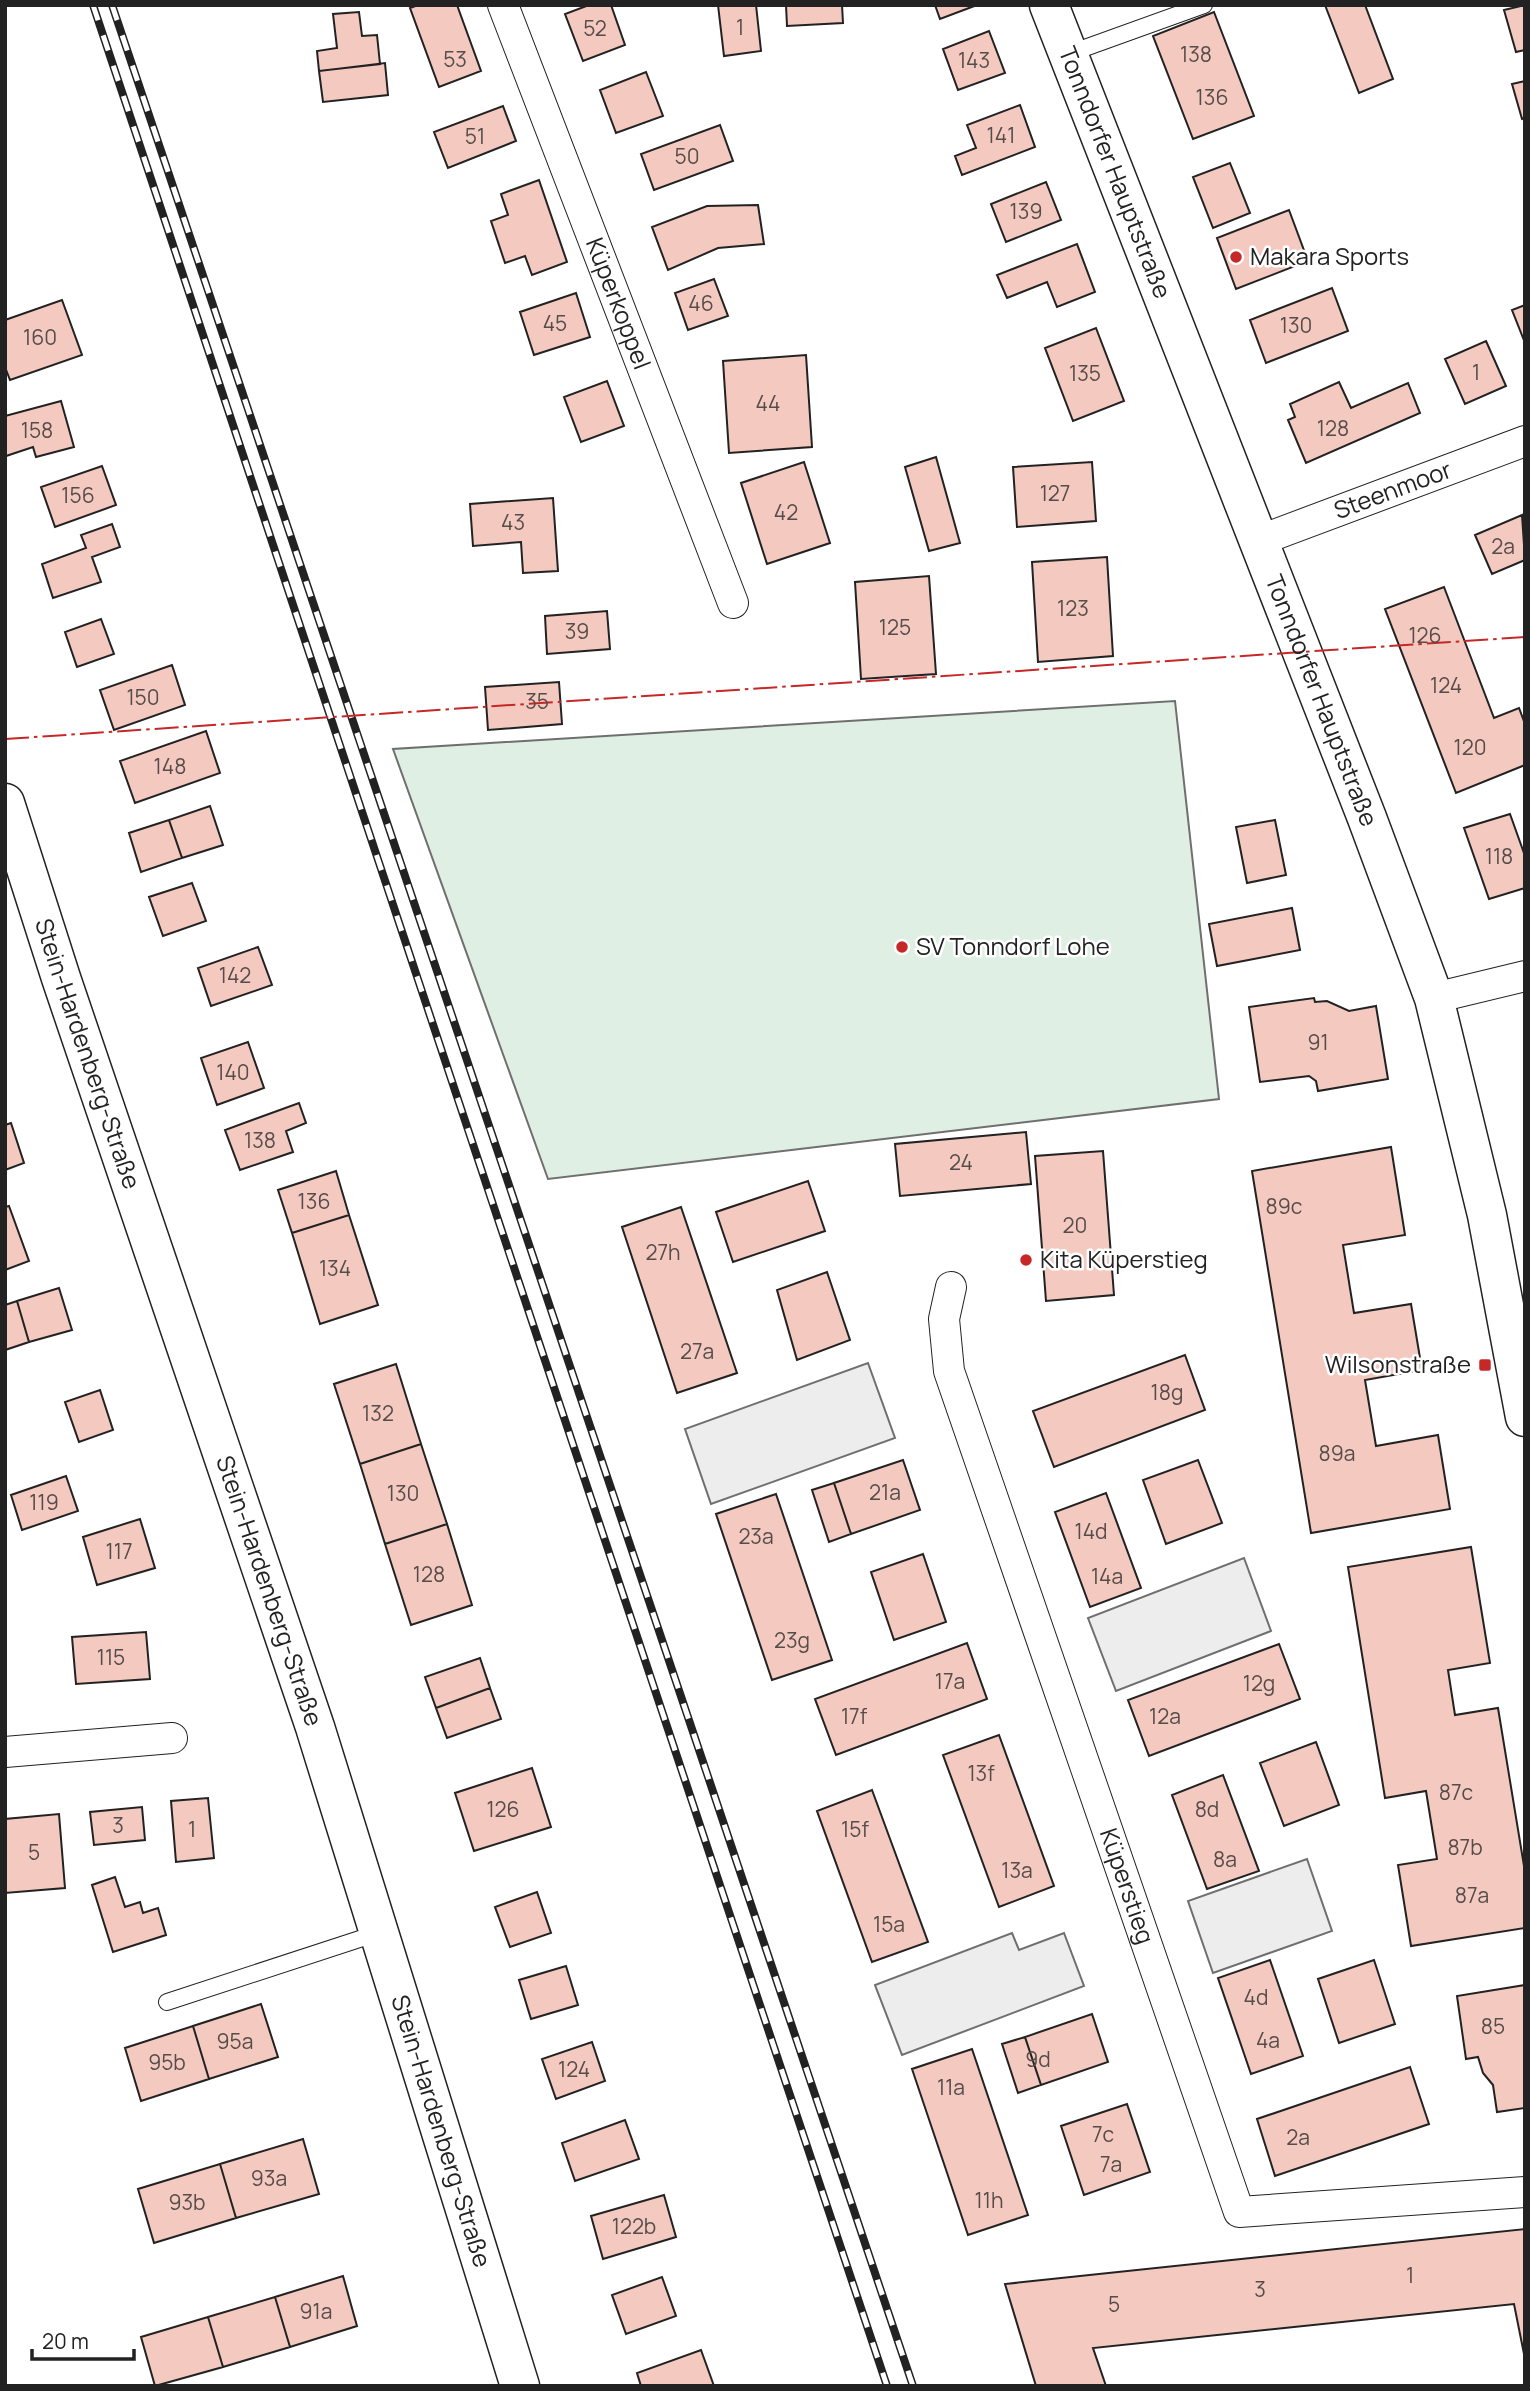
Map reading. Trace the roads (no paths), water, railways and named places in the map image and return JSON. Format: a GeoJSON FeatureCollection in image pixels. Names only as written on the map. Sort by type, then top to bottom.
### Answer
{"type":"FeatureCollection","features":[{"type":"Feature","properties":{"kind":"main road","name":"Tonndorfer Hauptstraße"},"geometry":{"type":"LineString","coordinates":[[1049,5],[1434,998],[1518,1332],[1525,1417]]}},
{"type":"Feature","properties":{"kind":"main road","name":"Stein-Hardenberg-Straße"},"geometry":{"type":"LineString","coordinates":[[5,803],[61,978],[315,1727],[520,2386]]}},
{"type":"Feature","properties":{"kind":"street","name":"Küperkoppel"},"geometry":{"type":"LineString","coordinates":[[503,5],[733,603]]}},
{"type":"Feature","properties":{"kind":"street","name":"Steenmoor"},"geometry":{"type":"LineString","coordinates":[[1258,541],[1525,441]]}},
{"type":"Feature","properties":{"kind":"street"},"geometry":{"type":"LineString","coordinates":[[1434,998],[1525,976]]}},
{"type":"Feature","properties":{"kind":"street","name":"Küperstieg"},"geometry":{"type":"LineString","coordinates":[[951,1287],[944,1319],[949,1371],[1239,2212],[1525,2192]]}},
{"type":"Feature","properties":{"kind":"street"},"geometry":{"type":"LineString","coordinates":[[5,1752],[172,1738]]}},
{"type":"Feature","properties":{"kind":"lane"},"geometry":{"type":"LineString","coordinates":[[1068,54],[1204,5]]}},
{"type":"Feature","properties":{"kind":"lane"},"geometry":{"type":"LineString","coordinates":[[167,2002],[378,1933]]}},
{"type":"Feature","properties":{"kind":"railway"},"geometry":{"type":"LineString","coordinates":[[93,5],[887,2386]]}},
{"type":"Feature","properties":{"kind":"railway"},"geometry":{"type":"LineString","coordinates":[[112,5],[913,2386]]}},
{"type":"Feature","properties":{"kind":"place","name":"Makara Sports"},"geometry":{"type":"Point","coordinates":[1236,257]}},
{"type":"Feature","properties":{"kind":"place","name":"SV Tonndorf Lohe"},"geometry":{"type":"Point","coordinates":[902,947]}},
{"type":"Feature","properties":{"kind":"place","name":"Kita Küperstieg"},"geometry":{"type":"Point","coordinates":[1026,1260]}},
{"type":"Feature","properties":{"kind":"place","name":"Wilsonstraße"},"geometry":{"type":"Point","coordinates":[1485,1365]}}]}
